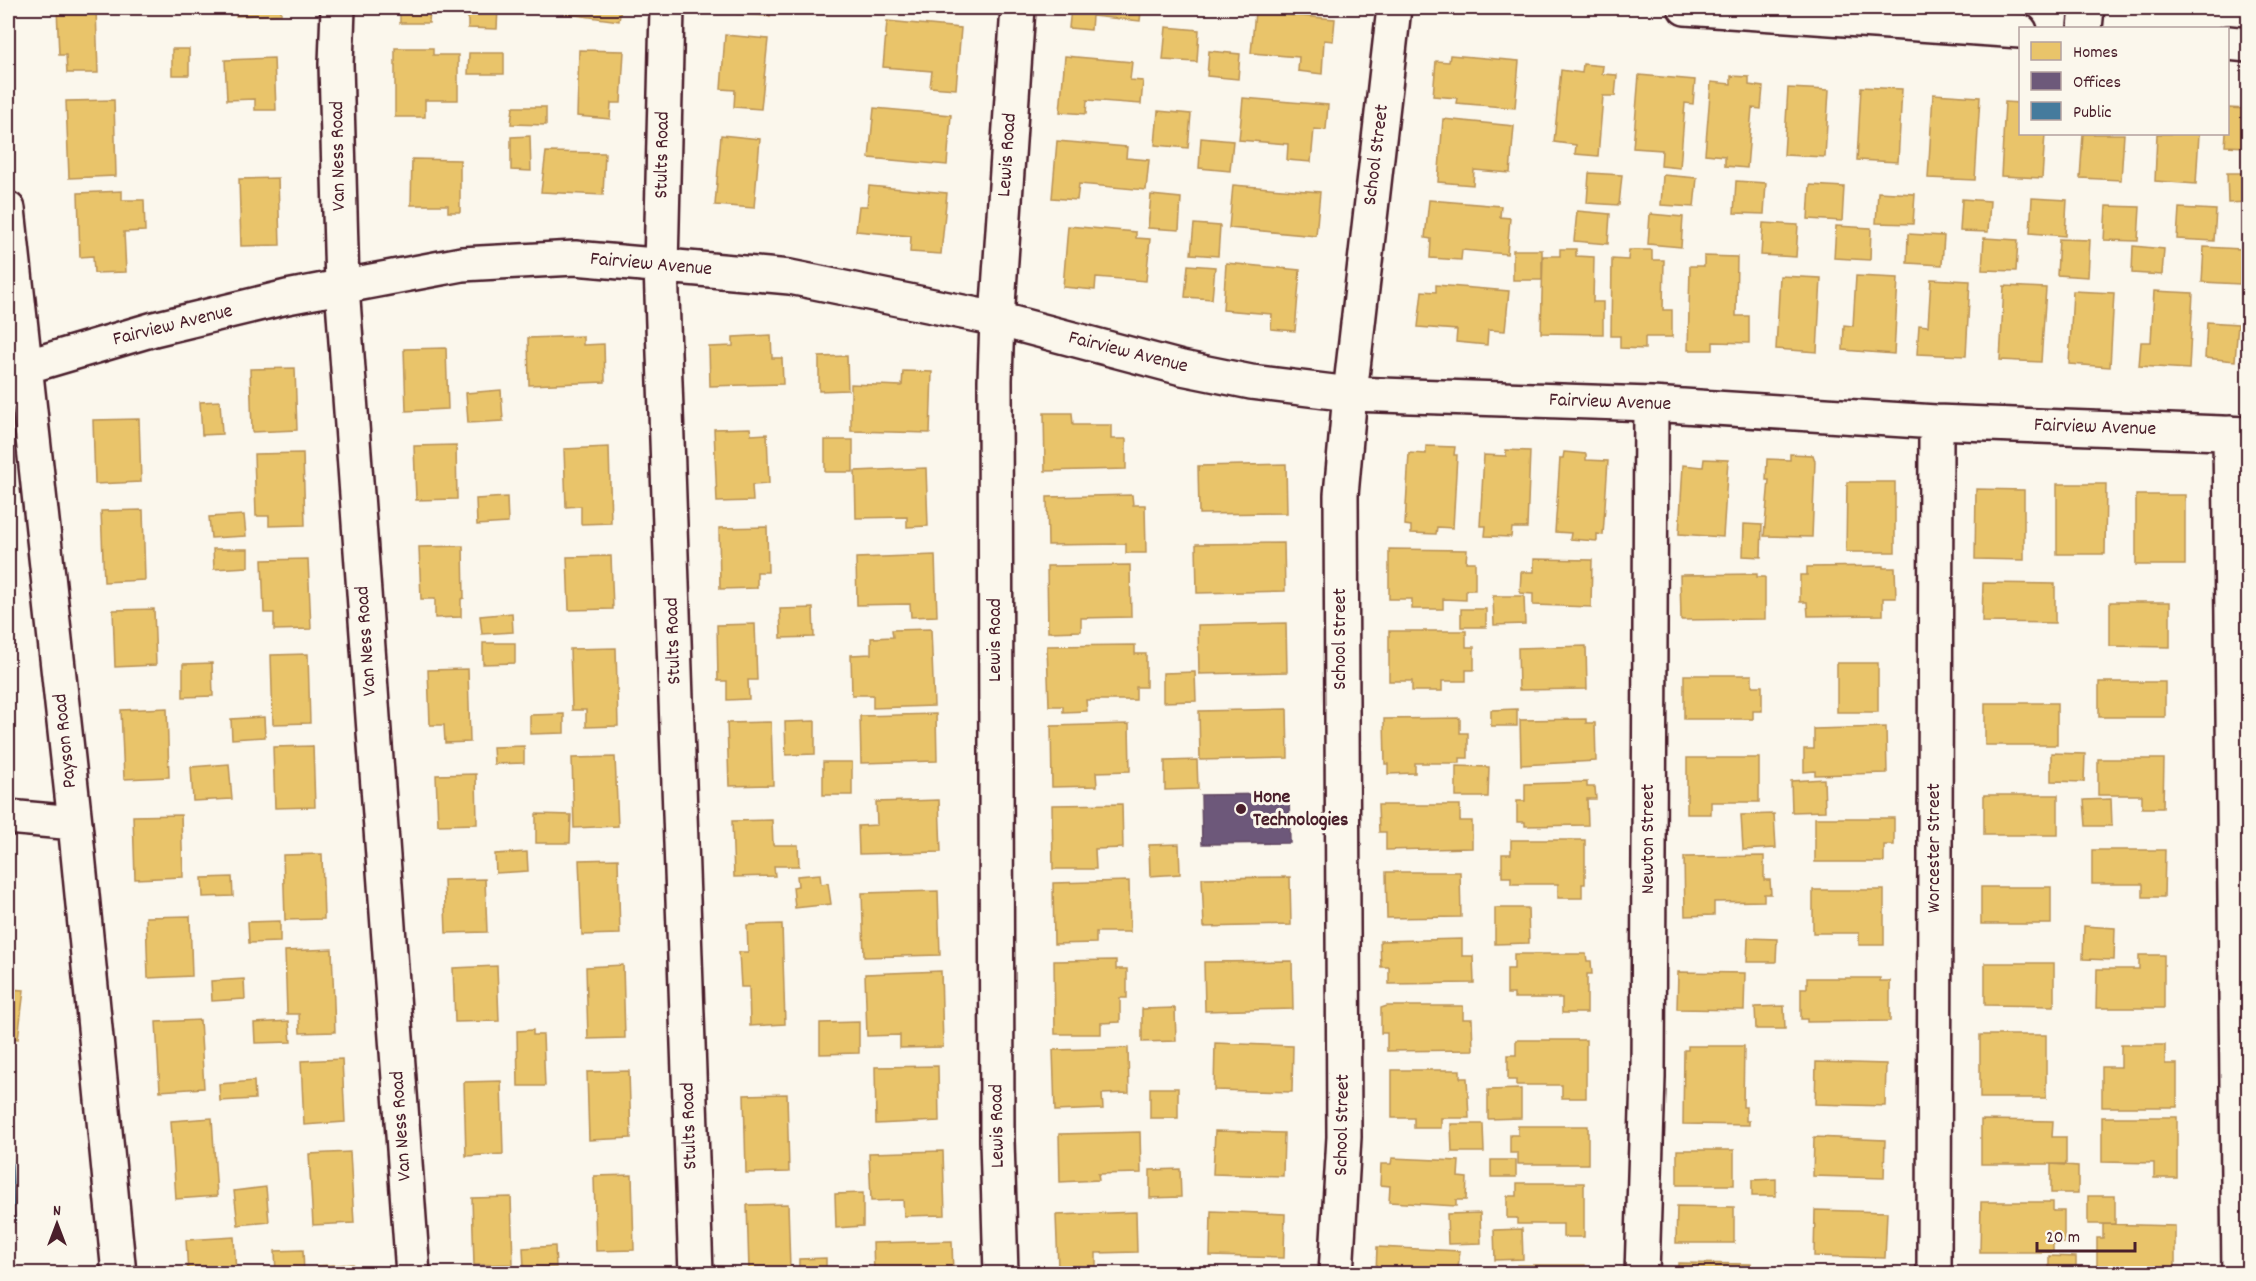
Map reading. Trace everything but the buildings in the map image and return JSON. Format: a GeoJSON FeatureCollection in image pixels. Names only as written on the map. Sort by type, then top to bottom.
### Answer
{"type":"FeatureCollection","features":[{"type":"Feature","properties":{"kind":"street","name":"Van Ness Road"},"geometry":{"type":"LineString","coordinates":[[338,8],[336,64],[342,286],[413,1274]]}},
{"type":"Feature","properties":{"kind":"street","name":"Stults Road"},"geometry":{"type":"LineString","coordinates":[[667,8],[661,267],[696,1274]]}},
{"type":"Feature","properties":{"kind":"street","name":"Lewis Road"},"geometry":{"type":"LineString","coordinates":[[1001,1274],[997,1129],[997,319],[1018,8]]}},
{"type":"Feature","properties":{"kind":"street","name":"School Street"},"geometry":{"type":"LineString","coordinates":[[1336,1274],[1344,1137],[1341,495],[1350,394],[1394,8]]}},
{"type":"Feature","properties":{"kind":"street"},"geometry":{"type":"LineString","coordinates":[[1685,8],[1739,9],[2019,31]]}},
{"type":"Feature","properties":{"kind":"street"},"geometry":{"type":"LineString","coordinates":[[2085,27],[2087,8]]}},
{"type":"Feature","properties":{"kind":"street"},"geometry":{"type":"LineString","coordinates":[[2229,44],[2248,45]]}},
{"type":"Feature","properties":{"kind":"street","name":"Payson Road"},"geometry":{"type":"LineString","coordinates":[[8,209],[16,369],[75,822],[119,1274]]}},
{"type":"Feature","properties":{"kind":"street","name":"Fairview Avenue"},"geometry":{"type":"LineString","coordinates":[[16,369],[154,329],[342,286],[462,264],[575,258],[790,277],[997,319],[1182,368],[1251,382],[1350,394],[1651,404],[1936,422],[2239,433]]}},
{"type":"Feature","properties":{"kind":"street","name":"Newton Street"},"geometry":{"type":"LineString","coordinates":[[1642,1274],[1648,1077],[1651,404]]}},
{"type":"Feature","properties":{"kind":"street","name":"Worcester Street"},"geometry":{"type":"LineString","coordinates":[[1934,1274],[1936,422]]}},
{"type":"Feature","properties":{"kind":"street"},"geometry":{"type":"LineString","coordinates":[[2239,433],[2239,1274]]}},
{"type":"Feature","properties":{"kind":"street"},"geometry":{"type":"LineString","coordinates":[[8,817],[75,822]]}},
{"type":"Feature","properties":{"kind":"place","name":"Hone Technologies"},"geometry":{"type":"Point","coordinates":[1241,809]}}]}
